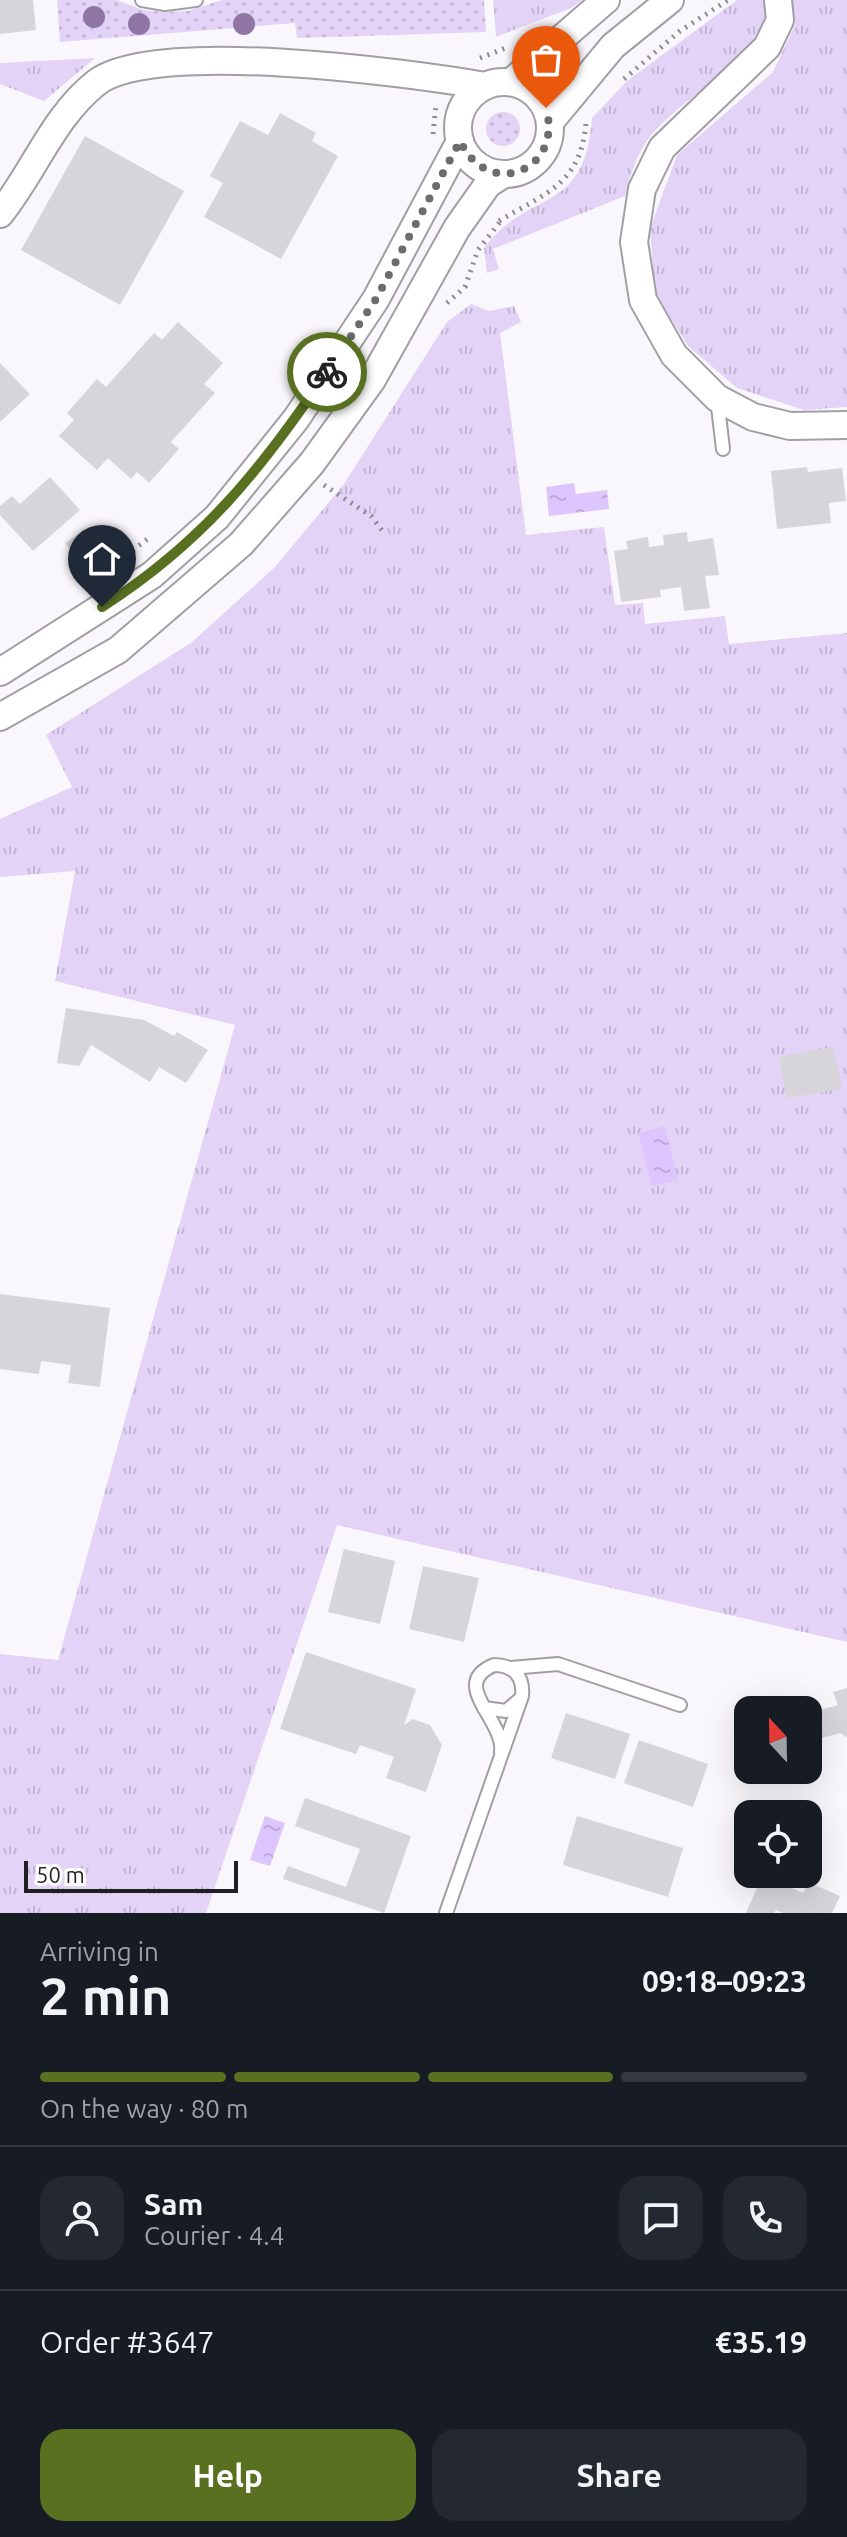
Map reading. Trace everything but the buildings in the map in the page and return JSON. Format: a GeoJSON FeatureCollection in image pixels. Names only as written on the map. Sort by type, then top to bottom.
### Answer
{"type":"FeatureCollection","features":[{"type":"Feature","properties":{"kind":"street"},"geometry":{"type":"LineString","coordinates":[[0,672],[152,575],[217,517],[296,419],[376,299],[460,141],[460,115],[474,93],[498,84],[606,0]]}},
{"type":"Feature","properties":{"kind":"street"},"geometry":{"type":"LineString","coordinates":[[0,717],[118,650],[241,544],[312,463],[372,380],[457,228],[488,184],[504,174],[532,164],[543,153],[550,122],[613,46],[670,0]]}},
{"type":"Feature","properties":{"kind":"street"},"geometry":{"type":"LineString","coordinates":[[778,0],[780,20],[767,47],[662,148],[642,189],[634,242],[643,300],[674,355],[717,398],[753,417],[790,426],[847,425]]}},
{"type":"Feature","properties":{"kind":"street"},"geometry":{"type":"LineString","coordinates":[[0,214],[64,114],[98,81],[152,62],[320,64],[498,84],[537,95],[550,122]]}},
{"type":"Feature","properties":{"kind":"street"},"geometry":{"type":"LineString","coordinates":[[460,141],[476,164],[504,174]]}},
{"type":"Feature","properties":{"kind":"lane"},"geometry":{"type":"LineString","coordinates":[[142,0],[165,4],[196,0]]}},
{"type":"Feature","properties":{"kind":"lane"},"geometry":{"type":"LineString","coordinates":[[717,398],[723,449]]}},
{"type":"Feature","properties":{"kind":"lane"},"geometry":{"type":"LineString","coordinates":[[501,1752],[499,1731],[475,1688],[480,1674],[494,1665],[510,1668],[563,1665],[680,1705]]}},
{"type":"Feature","properties":{"kind":"lane"},"geometry":{"type":"LineString","coordinates":[[446,1913],[522,1692],[530,1673],[543,1665]]}},
{"type":"Feature","properties":{"kind":"lane"},"geometry":{"type":"LineString","coordinates":[[484,1708],[506,1711],[522,1692],[521,1679],[510,1668]]}},
{"type":"Feature","properties":{"kind":"path"},"geometry":{"type":"LineString","coordinates":[[433,145],[432,113],[450,80],[468,63],[515,45]]}},
{"type":"Feature","properties":{"kind":"path"},"geometry":{"type":"LineString","coordinates":[[324,484],[371,516],[384,533]]}},
{"type":"Feature","properties":{"kind":"path"},"geometry":{"type":"LineString","coordinates":[[119,561],[155,533]]}},
{"type":"Feature","properties":{"kind":"green space"},"geometry":{"type":"Polygon","coordinates":[[[57,0],[117,0],[143,10],[165,12],[188,11],[222,0],[484,0],[486,32],[297,38],[295,23],[60,42],[57,0]]]}},
{"type":"Feature","properties":{"kind":"green space"},"geometry":{"type":"Polygon","coordinates":[[[493,0],[582,0],[571,8],[496,37],[493,0]]]}},
{"type":"Feature","properties":{"kind":"green space"},"geometry":{"type":"Polygon","coordinates":[[[737,0],[767,0],[764,21],[737,59],[677,110],[645,144],[630,176],[625,196],[493,249],[499,269],[487,273],[484,248],[519,216],[567,186],[579,171],[587,149],[592,118],[627,81],[737,0]]]}},
{"type":"Feature","properties":{"kind":"green space"},"geometry":{"type":"Polygon","coordinates":[[[792,0],[847,0],[847,407],[804,410],[737,388],[689,347],[655,294],[650,229],[677,155],[773,72],[795,25],[792,0]]]}},
{"type":"Feature","properties":{"kind":"green space"},"geometry":{"type":"Polygon","coordinates":[[[95,58],[44,101],[0,84],[0,63],[95,58]]]}},
{"type":"Feature","properties":{"kind":"green space"},"geometry":{"type":"Polygon","coordinates":[[[503,112],[515,117],[520,129],[515,141],[503,146],[491,141],[486,129],[491,117],[503,112]]]}},
{"type":"Feature","properties":{"kind":"green space"},"geometry":{"type":"Polygon","coordinates":[[[471,304],[489,311],[514,306],[521,322],[500,333],[526,535],[604,527],[615,605],[643,603],[645,624],[725,616],[729,644],[847,633],[847,1642],[337,1525],[206,1913],[0,1913],[0,1654],[58,1660],[235,1025],[55,981],[75,871],[0,877],[0,819],[72,787],[46,735],[192,642],[275,567],[344,484],[447,322],[471,304]]]}},
{"type":"Feature","properties":{"kind":"water"},"geometry":{"type":"Polygon","coordinates":[[[574,483],[576,494],[607,490],[609,509],[549,516],[546,487],[574,483]]]}},
{"type":"Feature","properties":{"kind":"water"},"geometry":{"type":"Polygon","coordinates":[[[665,1126],[678,1180],[652,1186],[638,1133],[665,1126]]]}},
{"type":"Feature","properties":{"kind":"water"},"geometry":{"type":"Polygon","coordinates":[[[265,1816],[285,1823],[270,1866],[250,1860],[265,1816]]]}},
{"type":"Feature","properties":{"kind":"way so far"},"geometry":{"type":"LineString","coordinates":[[327,372],[376,299],[460,141],[466,154],[489,171],[504,174],[518,172],[543,153],[549,138],[550,122],[546,108]]}},
{"type":"Feature","properties":{"kind":"route"},"geometry":{"type":"LineString","coordinates":[[102,607],[152,575],[217,517],[296,419],[327,372]]}}]}
